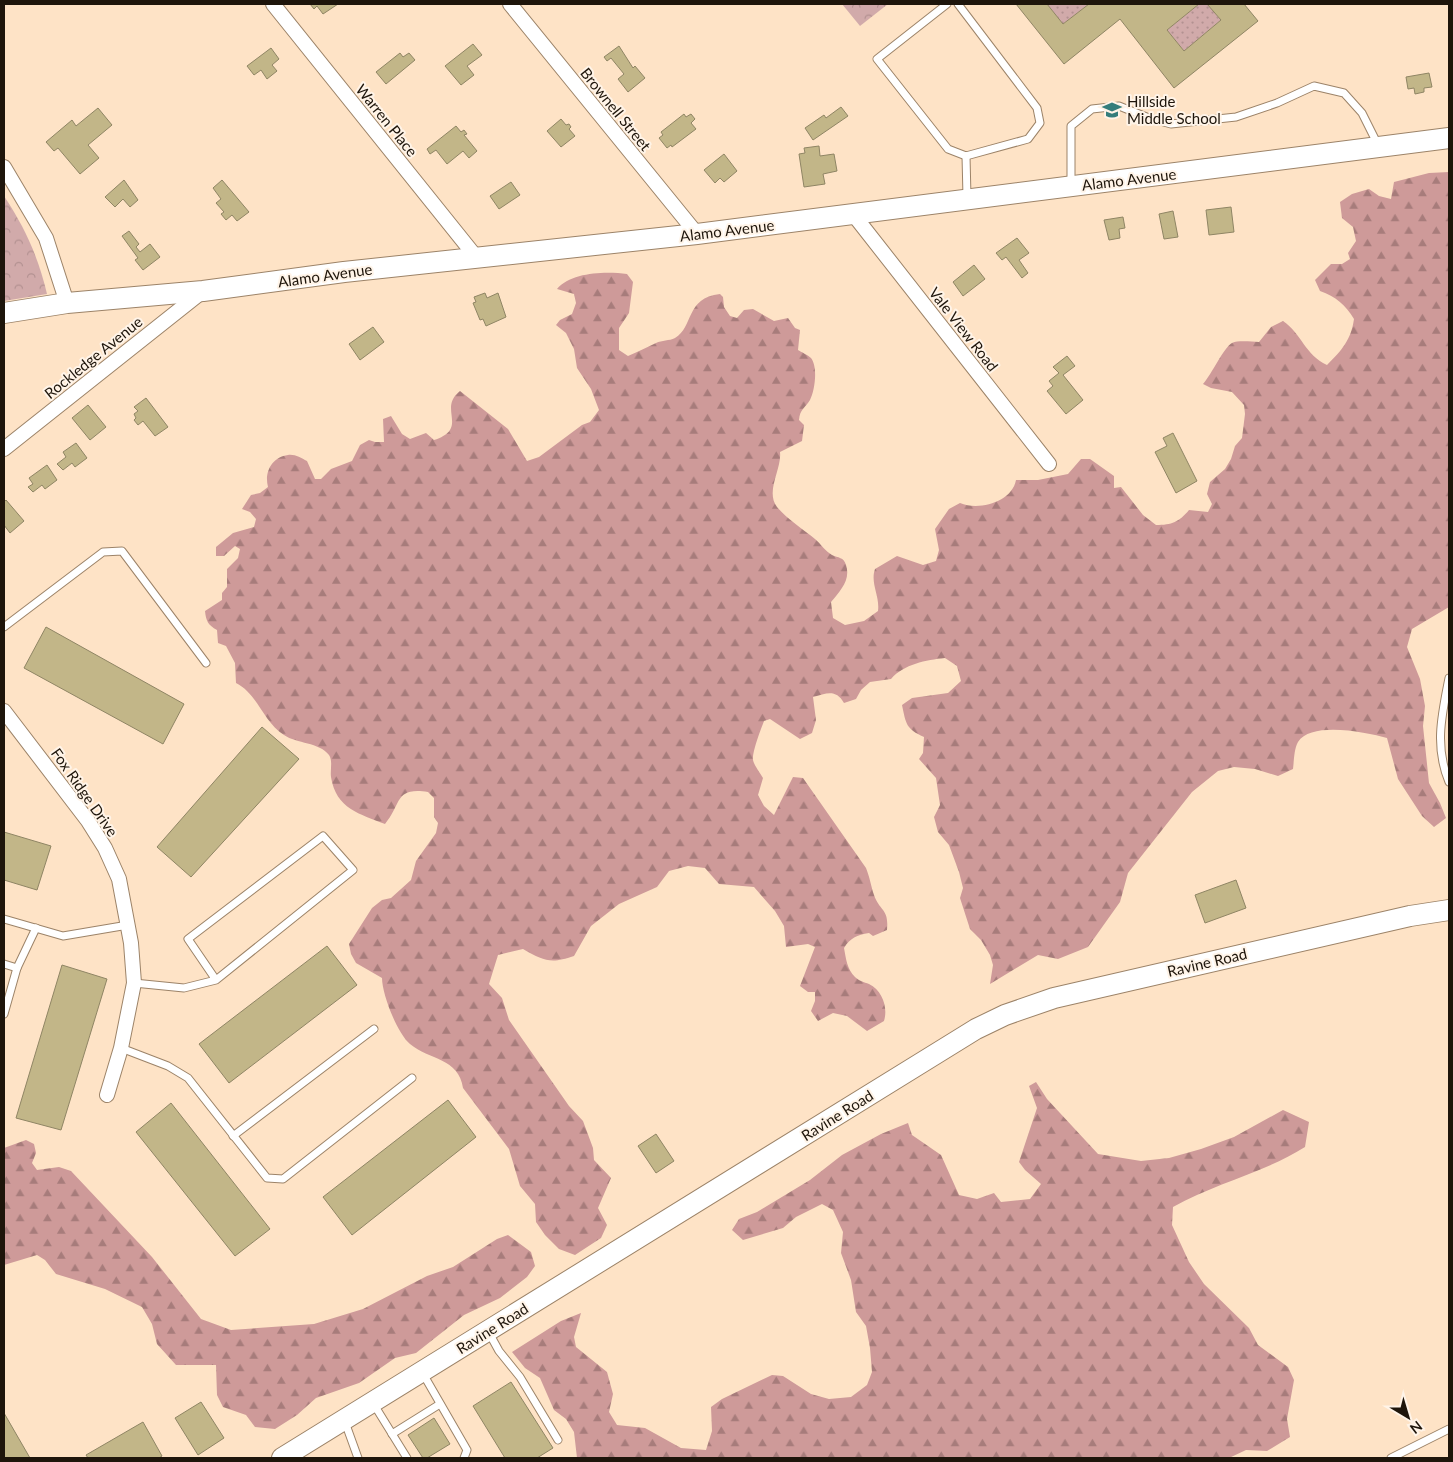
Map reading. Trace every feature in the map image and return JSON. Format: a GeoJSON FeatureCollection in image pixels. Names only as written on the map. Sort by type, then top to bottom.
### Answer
{"type":"FeatureCollection","features":[{"type":"Feature","properties":{"kind":"street","name":"Warren Place"},"geometry":{"type":"LineString","coordinates":[[273,4],[476,257]]}},
{"type":"Feature","properties":{"kind":"street","name":"Brownell Street"},"geometry":{"type":"LineString","coordinates":[[510,4],[697,234]]}},
{"type":"Feature","properties":{"kind":"street","name":"Alamo Avenue"},"geometry":{"type":"LineString","coordinates":[[4,313],[67,303],[203,290],[476,257],[697,234],[1449,138]]}},
{"type":"Feature","properties":{"kind":"street"},"geometry":{"type":"LineString","coordinates":[[4,168],[46,238],[67,303]]}},
{"type":"Feature","properties":{"kind":"street","name":"Vale View Road"},"geometry":{"type":"LineString","coordinates":[[853,214],[1049,464]]}},
{"type":"Feature","properties":{"kind":"street","name":"Rockledge Avenue"},"geometry":{"type":"LineString","coordinates":[[4,449],[203,290]]}},
{"type":"Feature","properties":{"kind":"street","name":"Fox Ridge Drive"},"geometry":{"type":"LineString","coordinates":[[4,711],[88,821],[105,848],[119,879],[128,925],[134,983],[121,1048],[107,1095]]}},
{"type":"Feature","properties":{"kind":"street","name":"Ravine Road"},"geometry":{"type":"LineString","coordinates":[[292,1454],[344,1419],[965,1036],[1005,1015],[1084,990],[1410,916],[1449,910]]}},
{"type":"Feature","properties":{"kind":"lane"},"geometry":{"type":"LineString","coordinates":[[947,4],[877,59],[948,149],[966,156],[1028,139],[1040,123],[1037,108],[958,4]]}},
{"type":"Feature","properties":{"kind":"lane"},"geometry":{"type":"LineString","coordinates":[[1072,186],[1071,126],[1092,109],[1119,106],[1149,118],[1171,124],[1236,117],[1277,103],[1314,86],[1344,93],[1362,113],[1379,147]]}},
{"type":"Feature","properties":{"kind":"lane"},"geometry":{"type":"LineString","coordinates":[[966,156],[967,200]]}},
{"type":"Feature","properties":{"kind":"lane"},"geometry":{"type":"LineString","coordinates":[[4,627],[103,552],[122,551],[206,663]]}},
{"type":"Feature","properties":{"kind":"lane"},"geometry":{"type":"LineString","coordinates":[[1449,678],[1439,734],[1442,763],[1449,782]]}},
{"type":"Feature","properties":{"kind":"lane"},"geometry":{"type":"LineString","coordinates":[[134,983],[184,988],[216,980],[353,870],[324,836],[188,939],[216,980]]}},
{"type":"Feature","properties":{"kind":"lane"},"geometry":{"type":"LineString","coordinates":[[4,918],[63,936],[128,925]]}},
{"type":"Feature","properties":{"kind":"lane"},"geometry":{"type":"LineString","coordinates":[[4,1014],[17,968],[36,928]]}},
{"type":"Feature","properties":{"kind":"lane"},"geometry":{"type":"LineString","coordinates":[[4,964],[17,968]]}},
{"type":"Feature","properties":{"kind":"lane"},"geometry":{"type":"LineString","coordinates":[[233,1136],[374,1029]]}},
{"type":"Feature","properties":{"kind":"lane"},"geometry":{"type":"LineString","coordinates":[[121,1048],[168,1066],[188,1078],[267,1178],[283,1180],[412,1078]]}},
{"type":"Feature","properties":{"kind":"lane"},"geometry":{"type":"LineString","coordinates":[[488,1330],[558,1440]]}},
{"type":"Feature","properties":{"kind":"lane"},"geometry":{"type":"LineString","coordinates":[[421,1372],[467,1450],[464,1458]]}},
{"type":"Feature","properties":{"kind":"lane"},"geometry":{"type":"LineString","coordinates":[[372,1402],[407,1458]]}},
{"type":"Feature","properties":{"kind":"lane"},"geometry":{"type":"LineString","coordinates":[[392,1434],[440,1404]]}},
{"type":"Feature","properties":{"kind":"lane"},"geometry":{"type":"LineString","coordinates":[[344,1419],[358,1458]]}},
{"type":"Feature","properties":{"kind":"lane"},"geometry":{"type":"LineString","coordinates":[[1392,1458],[1449,1429]]}},
{"type":"Feature","properties":{"kind":"green space"},"geometry":{"type":"Polygon","coordinates":[[[842,4],[888,4],[860,26],[842,4]]]}},
{"type":"Feature","properties":{"kind":"green space"},"geometry":{"type":"Polygon","coordinates":[[[1047,4],[1089,4],[1063,24],[1047,4]]]}},
{"type":"Feature","properties":{"kind":"green space"},"geometry":{"type":"Polygon","coordinates":[[[1199,4],[1207,4],[1221,20],[1184,51],[1167,30],[1199,4]]]}},
{"type":"Feature","properties":{"kind":"green space"},"geometry":{"type":"Polygon","coordinates":[[[1449,172],[1449,607],[1412,629],[1407,647],[1420,679],[1425,706],[1423,726],[1429,783],[1446,818],[1434,827],[1422,816],[1398,779],[1387,738],[1353,731],[1326,730],[1314,732],[1298,742],[1293,769],[1278,776],[1255,769],[1234,767],[1218,771],[1192,792],[1128,873],[1120,902],[1088,947],[1058,959],[1038,955],[990,984],[993,965],[990,955],[981,940],[970,929],[960,898],[963,888],[959,872],[949,845],[938,832],[934,817],[940,805],[936,778],[919,759],[923,753],[924,737],[910,728],[902,705],[912,698],[948,693],[961,681],[957,666],[945,658],[909,666],[891,679],[870,682],[861,690],[856,699],[844,703],[838,696],[831,693],[813,697],[816,720],[812,733],[800,739],[770,719],[764,721],[753,756],[753,760],[763,778],[758,795],[764,806],[774,815],[793,777],[803,778],[866,868],[876,900],[887,918],[887,930],[873,936],[869,933],[857,936],[851,939],[844,948],[847,964],[852,974],[858,980],[874,987],[881,995],[885,1005],[884,1021],[867,1031],[847,1016],[833,1013],[818,1021],[811,1011],[815,1001],[815,992],[808,992],[800,986],[815,947],[808,944],[786,947],[784,926],[775,911],[754,887],[719,884],[705,868],[688,866],[669,871],[657,887],[619,904],[591,926],[574,956],[559,960],[548,960],[542,959],[523,949],[498,955],[489,984],[502,998],[509,1020],[569,1106],[583,1121],[593,1148],[594,1160],[611,1178],[598,1208],[607,1225],[601,1238],[575,1255],[559,1249],[545,1235],[536,1222],[535,1204],[520,1186],[509,1149],[463,1088],[456,1071],[449,1065],[410,1044],[405,1039],[391,1013],[382,978],[356,963],[351,954],[349,944],[372,908],[382,900],[391,898],[411,880],[416,861],[436,833],[438,823],[434,817],[434,798],[428,792],[409,792],[400,799],[385,824],[351,809],[338,796],[334,788],[329,755],[314,745],[289,738],[271,723],[250,694],[236,683],[235,663],[226,646],[218,643],[217,630],[207,620],[205,611],[222,600],[222,593],[227,587],[227,569],[238,558],[240,549],[235,546],[224,556],[216,556],[216,547],[233,533],[254,527],[256,519],[250,512],[242,509],[251,495],[260,493],[268,487],[267,476],[270,466],[282,456],[298,456],[307,461],[315,479],[321,479],[331,469],[352,461],[360,445],[369,440],[384,442],[383,419],[391,416],[402,434],[410,439],[426,433],[434,440],[445,435],[450,430],[452,424],[451,405],[460,391],[508,429],[527,461],[539,457],[582,425],[590,422],[599,410],[591,389],[577,368],[574,349],[566,333],[556,325],[560,320],[572,314],[576,303],[574,294],[557,289],[563,283],[589,274],[627,274],[633,282],[629,313],[619,328],[619,350],[628,356],[658,342],[675,338],[681,333],[695,307],[701,301],[720,294],[723,297],[724,307],[730,316],[737,318],[744,310],[753,309],[774,321],[788,318],[795,328],[800,330],[798,350],[810,357],[813,362],[815,373],[814,385],[810,400],[802,411],[799,420],[804,425],[802,441],[780,452],[779,466],[773,487],[774,501],[785,515],[832,555],[845,562],[847,570],[846,580],[831,602],[833,618],[845,625],[864,621],[878,611],[874,579],[875,569],[897,556],[923,565],[936,561],[939,550],[935,529],[949,509],[960,503],[976,506],[994,503],[1008,494],[1016,480],[1038,480],[1068,474],[1081,459],[1090,459],[1114,476],[1114,488],[1121,487],[1143,515],[1156,525],[1175,522],[1189,510],[1208,512],[1212,504],[1207,494],[1210,482],[1225,469],[1231,459],[1235,446],[1242,438],[1245,414],[1244,405],[1232,392],[1211,388],[1203,384],[1225,350],[1235,342],[1259,342],[1271,327],[1283,321],[1295,332],[1314,356],[1327,365],[1345,344],[1351,333],[1354,319],[1340,302],[1320,291],[1315,280],[1331,264],[1342,264],[1350,259],[1348,253],[1356,241],[1353,227],[1342,218],[1340,202],[1352,194],[1369,189],[1379,196],[1391,199],[1394,182],[1429,173],[1449,172]]]}},
{"type":"Feature","properties":{"kind":"green space"},"geometry":{"type":"Polygon","coordinates":[[[4,196],[30,243],[47,294],[4,301],[4,196]]]}},
{"type":"Feature","properties":{"kind":"green space"},"geometry":{"type":"Polygon","coordinates":[[[1036,1082],[1047,1099],[1098,1154],[1141,1161],[1169,1158],[1201,1149],[1234,1137],[1283,1110],[1309,1122],[1305,1147],[1273,1164],[1206,1191],[1173,1207],[1172,1225],[1189,1262],[1204,1284],[1249,1328],[1258,1345],[1288,1367],[1294,1380],[1287,1419],[1290,1437],[1267,1451],[1246,1450],[1229,1458],[577,1458],[574,1432],[566,1419],[554,1410],[540,1378],[525,1368],[512,1352],[561,1321],[581,1313],[574,1337],[576,1347],[607,1372],[613,1394],[609,1412],[617,1425],[645,1428],[681,1448],[706,1450],[712,1431],[711,1407],[722,1399],[772,1375],[783,1376],[811,1394],[829,1399],[851,1397],[867,1385],[872,1372],[866,1326],[856,1312],[851,1280],[841,1253],[843,1232],[833,1210],[822,1204],[796,1217],[783,1228],[743,1240],[732,1230],[739,1219],[757,1212],[810,1180],[842,1155],[881,1134],[908,1123],[912,1135],[941,1155],[959,1195],[977,1199],[994,1193],[1001,1202],[1030,1199],[1041,1184],[1019,1162],[1037,1108],[1029,1086],[1036,1082]]]}},
{"type":"Feature","properties":{"kind":"green space"},"geometry":{"type":"Polygon","coordinates":[[[26,1140],[34,1144],[36,1153],[32,1163],[37,1170],[59,1167],[71,1171],[152,1257],[201,1319],[231,1330],[314,1324],[363,1309],[427,1276],[453,1267],[497,1239],[508,1235],[531,1252],[535,1266],[527,1277],[500,1298],[464,1315],[416,1353],[395,1358],[359,1383],[316,1398],[297,1415],[275,1429],[255,1427],[246,1415],[223,1407],[217,1395],[216,1365],[176,1365],[157,1344],[152,1324],[142,1307],[105,1289],[56,1274],[45,1260],[37,1255],[4,1265],[4,1148],[26,1140]]]}},
{"type":"Feature","properties":{"kind":"building"},"geometry":{"type":"Polygon","coordinates":[[[310,4],[338,4],[323,14],[317,6],[314,9],[310,4]]]}},
{"type":"Feature","properties":{"kind":"building"},"geometry":{"type":"Polygon","coordinates":[[[1016,4],[1047,4],[1063,24],[1089,4],[1199,4],[1167,30],[1184,51],[1221,20],[1207,4],[1244,4],[1258,21],[1174,88],[1120,19],[1064,64],[1016,4]]]}},
{"type":"Feature","properties":{"kind":"building"},"geometry":{"type":"Polygon","coordinates":[[[473,44],[482,55],[467,66],[474,75],[461,85],[445,66],[473,44]]]}},
{"type":"Feature","properties":{"kind":"building"},"geometry":{"type":"Polygon","coordinates":[[[619,46],[633,68],[635,66],[645,78],[628,92],[618,79],[624,74],[611,58],[607,61],[604,57],[619,46]]]}},
{"type":"Feature","properties":{"kind":"building"},"geometry":{"type":"Polygon","coordinates":[[[271,48],[279,59],[272,65],[277,71],[267,79],[261,70],[254,75],[247,66],[271,48]]]}},
{"type":"Feature","properties":{"kind":"building"},"geometry":{"type":"Polygon","coordinates":[[[400,53],[403,57],[409,53],[415,60],[386,84],[376,72],[400,53]]]}},
{"type":"Feature","properties":{"kind":"building"},"geometry":{"type":"Polygon","coordinates":[[[1429,73],[1432,87],[1424,88],[1424,92],[1415,94],[1414,88],[1408,89],[1406,77],[1429,73]]]}},
{"type":"Feature","properties":{"kind":"building"},"geometry":{"type":"Polygon","coordinates":[[[841,107],[848,116],[813,140],[805,128],[824,115],[826,118],[841,107]]]}},
{"type":"Feature","properties":{"kind":"building"},"geometry":{"type":"Polygon","coordinates":[[[98,108],[112,125],[88,145],[99,158],[80,174],[58,148],[54,151],[46,142],[72,120],[76,126],[98,108]]]}},
{"type":"Feature","properties":{"kind":"building"},"geometry":{"type":"Polygon","coordinates":[[[684,114],[686,117],[691,114],[695,119],[691,123],[696,129],[672,147],[671,145],[667,148],[659,138],[663,135],[661,132],[684,114]]]}},
{"type":"Feature","properties":{"kind":"building"},"geometry":{"type":"Polygon","coordinates":[[[561,119],[566,125],[569,124],[571,127],[569,129],[575,136],[561,147],[547,131],[561,119]]]}},
{"type":"Feature","properties":{"kind":"building"},"geometry":{"type":"Polygon","coordinates":[[[456,126],[461,132],[464,130],[467,134],[464,135],[477,151],[469,158],[463,151],[447,164],[436,150],[430,154],[427,149],[456,126]]]}},
{"type":"Feature","properties":{"kind":"building"},"geometry":{"type":"Polygon","coordinates":[[[819,146],[820,156],[834,154],[837,171],[823,174],[825,184],[804,187],[799,154],[805,153],[804,148],[819,146]]]}},
{"type":"Feature","properties":{"kind":"building"},"geometry":{"type":"Polygon","coordinates":[[[724,154],[737,171],[724,182],[720,178],[715,183],[704,170],[724,154]]]}},
{"type":"Feature","properties":{"kind":"building"},"geometry":{"type":"Polygon","coordinates":[[[124,180],[138,200],[130,207],[123,199],[115,207],[105,197],[124,180]]]}},
{"type":"Feature","properties":{"kind":"building"},"geometry":{"type":"Polygon","coordinates":[[[222,180],[249,212],[237,221],[232,215],[226,220],[221,214],[224,212],[216,203],[221,199],[213,188],[222,180]]]}},
{"type":"Feature","properties":{"kind":"building"},"geometry":{"type":"Polygon","coordinates":[[[511,182],[520,195],[499,209],[490,196],[511,182]]]}},
{"type":"Feature","properties":{"kind":"building"},"geometry":{"type":"Polygon","coordinates":[[[1231,207],[1234,232],[1209,235],[1206,210],[1231,207]]]}},
{"type":"Feature","properties":{"kind":"building"},"geometry":{"type":"Polygon","coordinates":[[[1173,211],[1178,237],[1164,239],[1159,214],[1173,211]]]}},
{"type":"Feature","properties":{"kind":"building"},"geometry":{"type":"Polygon","coordinates":[[[1123,217],[1125,228],[1119,229],[1120,238],[1109,240],[1104,220],[1123,217]]]}},
{"type":"Feature","properties":{"kind":"building"},"geometry":{"type":"Polygon","coordinates":[[[129,231],[139,244],[136,247],[140,252],[150,244],[160,257],[143,270],[135,260],[138,258],[122,236],[129,231]]]}},
{"type":"Feature","properties":{"kind":"building"},"geometry":{"type":"Polygon","coordinates":[[[1017,238],[1029,253],[1019,260],[1028,273],[1022,278],[1006,257],[1002,260],[996,253],[1017,238]]]}},
{"type":"Feature","properties":{"kind":"building"},"geometry":{"type":"Polygon","coordinates":[[[974,265],[985,279],[963,296],[953,282],[974,265]]]}},
{"type":"Feature","properties":{"kind":"building"},"geometry":{"type":"Polygon","coordinates":[[[485,293],[487,298],[498,293],[506,317],[486,326],[483,319],[480,320],[473,303],[476,302],[474,297],[485,293]]]}},
{"type":"Feature","properties":{"kind":"building"},"geometry":{"type":"Polygon","coordinates":[[[373,327],[384,342],[360,360],[349,344],[373,327]]]}},
{"type":"Feature","properties":{"kind":"building"},"geometry":{"type":"Polygon","coordinates":[[[1067,356],[1075,366],[1063,375],[1083,400],[1066,414],[1047,391],[1053,386],[1049,381],[1059,373],[1053,367],[1067,356]]]}},
{"type":"Feature","properties":{"kind":"building"},"geometry":{"type":"Polygon","coordinates":[[[146,398],[168,427],[155,436],[143,421],[138,425],[134,420],[136,418],[134,414],[138,411],[134,407],[146,398]]]}},
{"type":"Feature","properties":{"kind":"building"},"geometry":{"type":"Polygon","coordinates":[[[88,405],[106,427],[90,440],[72,418],[88,405]]]}},
{"type":"Feature","properties":{"kind":"building"},"geometry":{"type":"Polygon","coordinates":[[[1173,433],[1197,481],[1176,493],[1155,452],[1167,446],[1163,438],[1173,433]]]}},
{"type":"Feature","properties":{"kind":"building"},"geometry":{"type":"Polygon","coordinates":[[[76,443],[87,458],[75,467],[72,463],[63,470],[57,464],[66,457],[63,452],[76,443]]]}},
{"type":"Feature","properties":{"kind":"building"},"geometry":{"type":"Polygon","coordinates":[[[47,465],[57,480],[45,489],[42,485],[33,492],[28,487],[33,484],[29,478],[47,465]]]}},
{"type":"Feature","properties":{"kind":"building"},"geometry":{"type":"Polygon","coordinates":[[[6,500],[24,521],[10,533],[4,525],[4,502],[6,500]]]}},
{"type":"Feature","properties":{"kind":"building"},"geometry":{"type":"Polygon","coordinates":[[[46,627],[184,704],[163,744],[24,668],[46,627]]]}},
{"type":"Feature","properties":{"kind":"building"},"geometry":{"type":"Polygon","coordinates":[[[262,727],[299,759],[191,877],[157,847],[262,727]]]}},
{"type":"Feature","properties":{"kind":"building"},"geometry":{"type":"Polygon","coordinates":[[[4,832],[51,846],[37,890],[4,880],[4,832]]]}},
{"type":"Feature","properties":{"kind":"building"},"geometry":{"type":"Polygon","coordinates":[[[1236,880],[1246,908],[1205,923],[1195,895],[1236,880]]]}},
{"type":"Feature","properties":{"kind":"building"},"geometry":{"type":"Polygon","coordinates":[[[327,946],[357,985],[229,1083],[199,1044],[327,946]]]}},
{"type":"Feature","properties":{"kind":"building"},"geometry":{"type":"Polygon","coordinates":[[[62,965],[107,979],[61,1130],[16,1118],[62,965]]]}},
{"type":"Feature","properties":{"kind":"building"},"geometry":{"type":"Polygon","coordinates":[[[448,1100],[476,1137],[352,1235],[323,1197],[448,1100]]]}},
{"type":"Feature","properties":{"kind":"building"},"geometry":{"type":"Polygon","coordinates":[[[171,1103],[270,1229],[235,1256],[136,1132],[171,1103]]]}},
{"type":"Feature","properties":{"kind":"building"},"geometry":{"type":"Polygon","coordinates":[[[656,1134],[674,1161],[656,1173],[638,1146],[656,1134]]]}},
{"type":"Feature","properties":{"kind":"building"},"geometry":{"type":"Polygon","coordinates":[[[511,1382],[553,1448],[537,1458],[505,1458],[473,1406],[511,1382]]]}},
{"type":"Feature","properties":{"kind":"building"},"geometry":{"type":"Polygon","coordinates":[[[201,1402],[224,1438],[198,1455],[175,1418],[201,1402]]]}},
{"type":"Feature","properties":{"kind":"building"},"geometry":{"type":"Polygon","coordinates":[[[4,1413],[30,1458],[4,1458],[4,1413]]]}},
{"type":"Feature","properties":{"kind":"building"},"geometry":{"type":"Polygon","coordinates":[[[434,1418],[450,1444],[427,1458],[423,1458],[408,1435],[434,1418]]]}},
{"type":"Feature","properties":{"kind":"building"},"geometry":{"type":"Polygon","coordinates":[[[143,1422],[162,1456],[159,1458],[88,1458],[86,1455],[143,1422]]]}},
{"type":"Feature","properties":{"kind":"place","name":"Hillside Middle School"},"geometry":{"type":"Point","coordinates":[1112,110]}}]}
